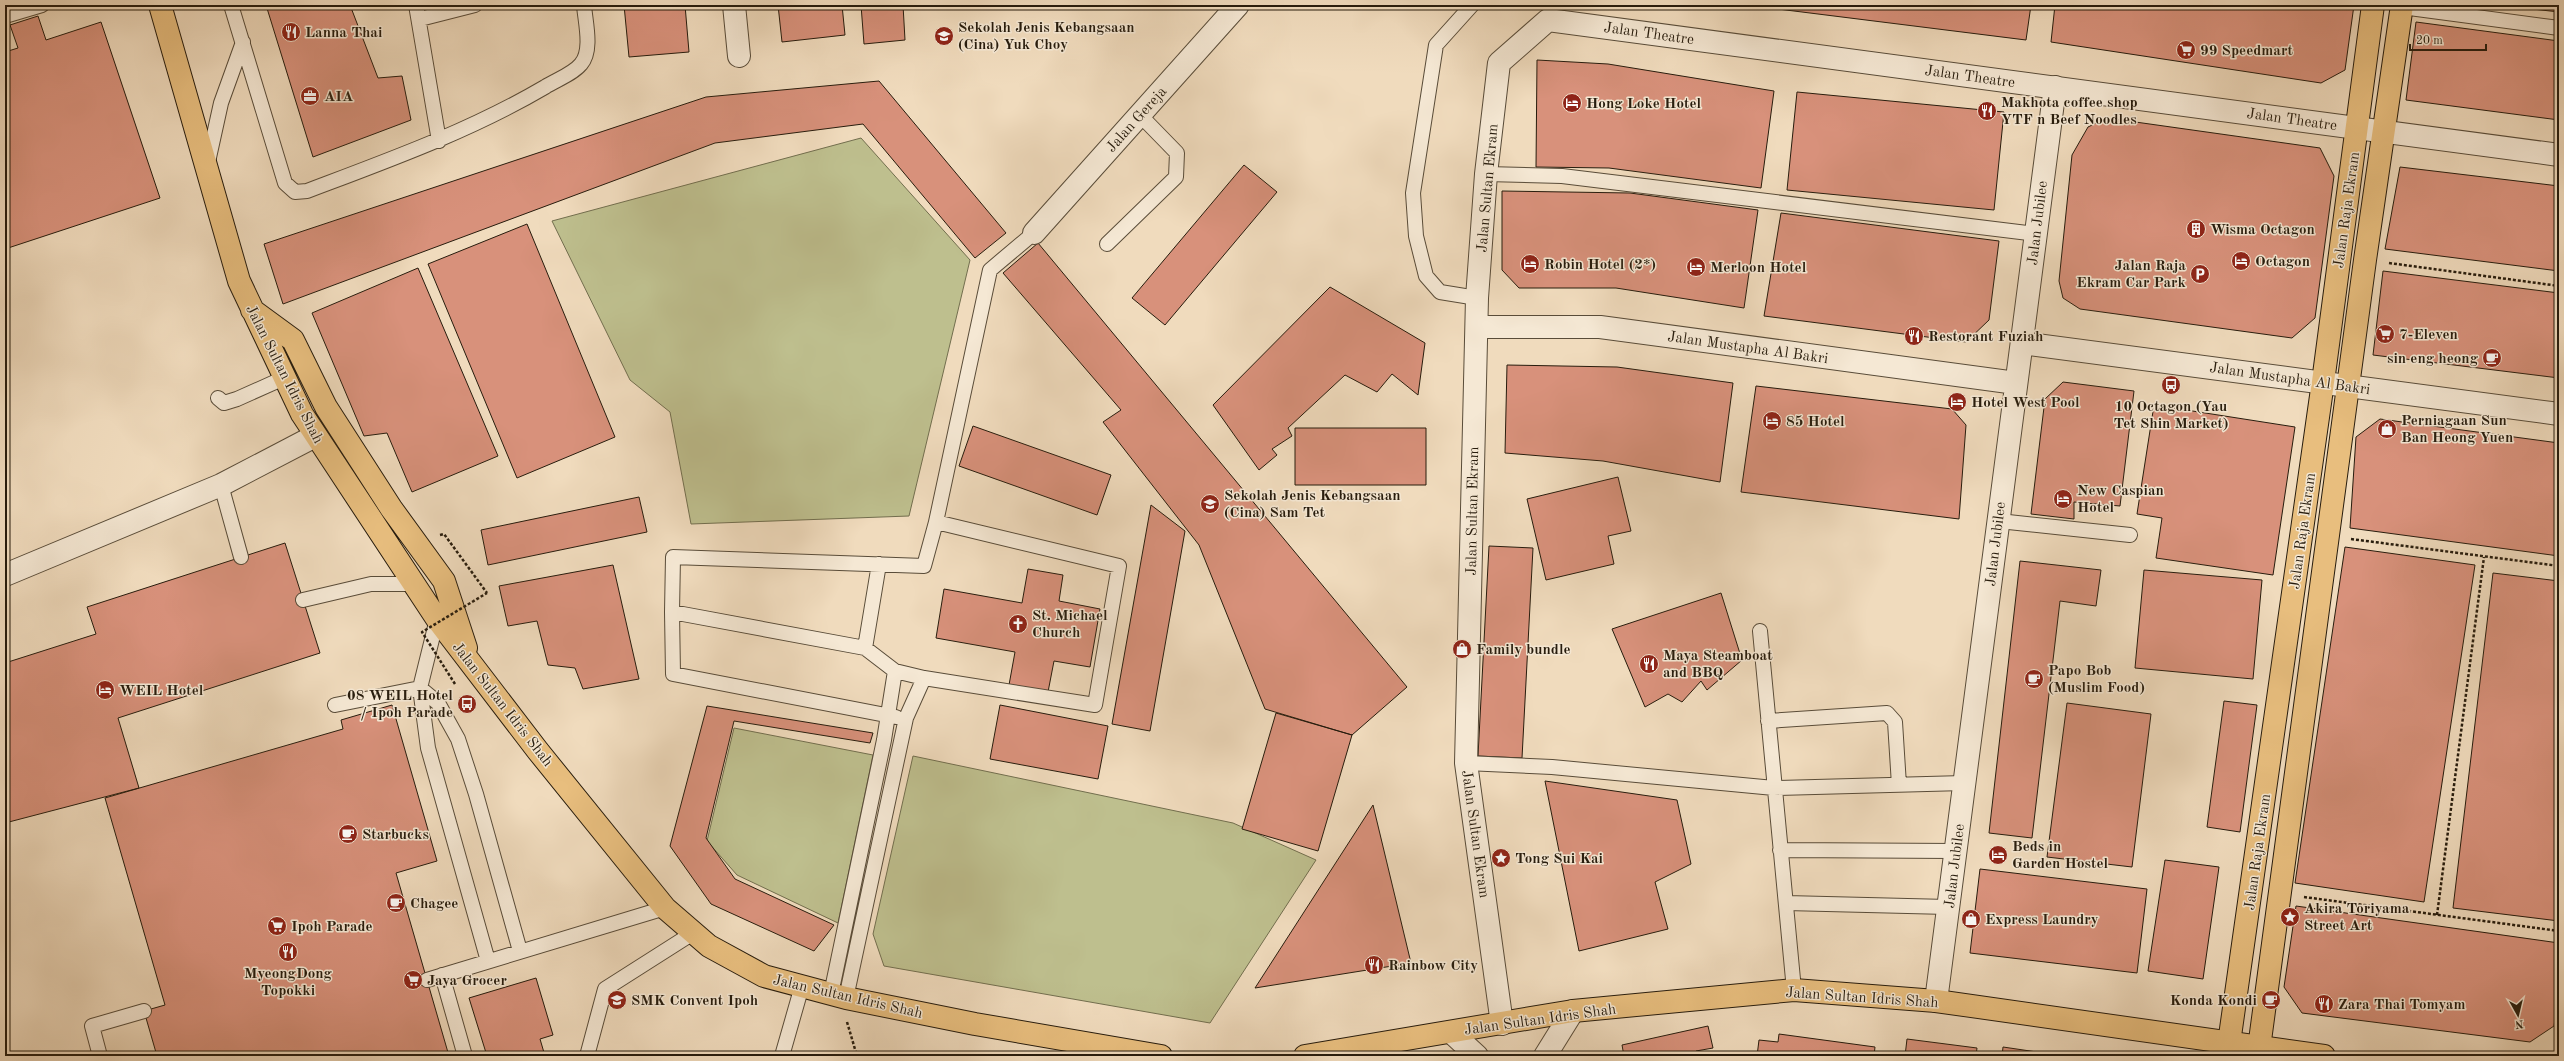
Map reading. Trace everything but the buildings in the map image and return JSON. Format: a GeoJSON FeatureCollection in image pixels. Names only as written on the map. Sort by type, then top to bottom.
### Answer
{"type":"FeatureCollection","features":[{"type":"Feature","properties":{"kind":"main road","name":"Jalan Sultan Idris Shah"},"geometry":{"type":"LineString","coordinates":[[160,5],[239,281],[250,308],[314,436],[415,584],[437,619],[665,908],[709,946],[764,976],[838,996],[975,1024],[1161,1056]]}},
{"type":"Feature","properties":{"kind":"main road","name":"Jalan Raja Ekram"},"geometry":{"type":"LineString","coordinates":[[2229,1050],[2323,382],[2373,5]]}},
{"type":"Feature","properties":{"kind":"main road","name":"Jalan Raja Ekram"},"geometry":{"type":"LineString","coordinates":[[2259,1052],[2365,260],[2402,6]]}},
{"type":"Feature","properties":{"kind":"main road"},"geometry":{"type":"LineString","coordinates":[[250,308],[293,340],[326,408],[391,508],[444,581],[472,664]]}},
{"type":"Feature","properties":{"kind":"main road","name":"Jalan Sultan Idris Shah"},"geometry":{"type":"LineString","coordinates":[[1304,1056],[1502,1024],[1572,1011],[1794,990],[1936,1001],[2229,1050],[2324,1056]]}},
{"type":"Feature","properties":{"kind":"street"},"geometry":{"type":"LineString","coordinates":[[734,5],[739,56]]}},
{"type":"Feature","properties":{"kind":"street","name":"Jalan Gereja"},"geometry":{"type":"LineString","coordinates":[[1034,233],[1238,5]]}},
{"type":"Feature","properties":{"kind":"street","name":"Jalan Sultan Ekram"},"geometry":{"type":"LineString","coordinates":[[1502,1024],[1466,763],[1472,457],[1478,298],[1486,174],[1499,63],[1548,20]]}},
{"type":"Feature","properties":{"kind":"street","name":"Jalan Theatre"},"geometry":{"type":"LineString","coordinates":[[1548,20],[2559,155]]}},
{"type":"Feature","properties":{"kind":"street","name":"Jalan Jubilee"},"geometry":{"type":"LineString","coordinates":[[1936,1001],[2055,87]]}},
{"type":"Feature","properties":{"kind":"street","name":"Jalan Mustapha Al Bakri"},"geometry":{"type":"LineString","coordinates":[[1478,327],[1600,327],[2016,383]]}},
{"type":"Feature","properties":{"kind":"street","name":"Jalan Mustapha Al Bakri"},"geometry":{"type":"LineString","coordinates":[[2022,343],[2349,385],[2559,414]]}},
{"type":"Feature","properties":{"kind":"street"},"geometry":{"type":"LineString","coordinates":[[5,576],[221,485],[314,436]]}},
{"type":"Feature","properties":{"kind":"street"},"geometry":{"type":"LineString","coordinates":[[1544,1056],[1572,1011]]}},
{"type":"Feature","properties":{"kind":"street"},"geometry":{"type":"LineString","coordinates":[[1451,1032],[1477,1056]]}},
{"type":"Feature","properties":{"kind":"lane"},"geometry":{"type":"LineString","coordinates":[[5,16],[42,5]]}},
{"type":"Feature","properties":{"kind":"lane"},"geometry":{"type":"LineString","coordinates":[[231,5],[285,183],[295,192],[308,191],[439,141],[510,107],[581,64],[587,48],[584,5]]}},
{"type":"Feature","properties":{"kind":"lane"},"geometry":{"type":"LineString","coordinates":[[416,5],[420,19],[439,141]]}},
{"type":"Feature","properties":{"kind":"lane"},"geometry":{"type":"LineString","coordinates":[[420,19],[475,5]]}},
{"type":"Feature","properties":{"kind":"lane"},"geometry":{"type":"LineString","coordinates":[[1472,5],[1436,45],[1413,193],[1416,236],[1426,276],[1440,292],[1478,298]]}},
{"type":"Feature","properties":{"kind":"lane"},"geometry":{"type":"LineString","coordinates":[[2402,6],[2559,28]]}},
{"type":"Feature","properties":{"kind":"lane"},"geometry":{"type":"LineString","coordinates":[[206,167],[222,103],[243,42]]}},
{"type":"Feature","properties":{"kind":"lane"},"geometry":{"type":"LineString","coordinates":[[1107,244],[1176,177],[1177,153],[1140,115]]}},
{"type":"Feature","properties":{"kind":"lane"},"geometry":{"type":"LineString","coordinates":[[1486,174],[1562,176],[2036,234]]}},
{"type":"Feature","properties":{"kind":"lane"},"geometry":{"type":"LineString","coordinates":[[906,718],[887,716],[673,674],[673,557],[924,566],[936,522],[990,270],[1034,233]]}},
{"type":"Feature","properties":{"kind":"lane"},"geometry":{"type":"LineString","coordinates":[[218,398],[224,403],[237,399],[284,378]]}},
{"type":"Feature","properties":{"kind":"lane"},"geometry":{"type":"LineString","coordinates":[[221,485],[241,557]]}},
{"type":"Feature","properties":{"kind":"lane"},"geometry":{"type":"LineString","coordinates":[[1998,521],[2130,536]]}},
{"type":"Feature","properties":{"kind":"lane"},"geometry":{"type":"LineString","coordinates":[[672,612],[865,648],[896,671],[924,678],[1095,705],[1119,566],[936,522]]}},
{"type":"Feature","properties":{"kind":"lane"},"geometry":{"type":"LineString","coordinates":[[865,648],[879,564]]}},
{"type":"Feature","properties":{"kind":"lane"},"geometry":{"type":"LineString","coordinates":[[303,600],[371,584],[415,584]]}},
{"type":"Feature","properties":{"kind":"lane"},"geometry":{"type":"LineString","coordinates":[[437,619],[420,688],[428,748],[488,961]]}},
{"type":"Feature","properties":{"kind":"lane"},"geometry":{"type":"LineString","coordinates":[[1760,631],[1794,990]]}},
{"type":"Feature","properties":{"kind":"lane"},"geometry":{"type":"LineString","coordinates":[[838,996],[896,671]]}},
{"type":"Feature","properties":{"kind":"lane"},"geometry":{"type":"LineString","coordinates":[[838,996],[906,718],[924,678]]}},
{"type":"Feature","properties":{"kind":"lane"},"geometry":{"type":"LineString","coordinates":[[335,705],[420,688]]}},
{"type":"Feature","properties":{"kind":"lane"},"geometry":{"type":"LineString","coordinates":[[420,688],[438,703],[458,738],[476,794],[520,951]]}},
{"type":"Feature","properties":{"kind":"lane"},"geometry":{"type":"LineString","coordinates":[[1768,721],[1887,713],[1895,722],[1899,785]]}},
{"type":"Feature","properties":{"kind":"lane"},"geometry":{"type":"LineString","coordinates":[[1466,763],[1552,767],[1774,788],[1964,783]]}},
{"type":"Feature","properties":{"kind":"lane"},"geometry":{"type":"LineString","coordinates":[[1780,850],[1956,851]]}},
{"type":"Feature","properties":{"kind":"lane"},"geometry":{"type":"LineString","coordinates":[[1786,903],[1948,907]]}},
{"type":"Feature","properties":{"kind":"lane"},"geometry":{"type":"LineString","coordinates":[[427,980],[665,908]]}},
{"type":"Feature","properties":{"kind":"lane"},"geometry":{"type":"LineString","coordinates":[[587,1056],[605,989],[693,933]]}},
{"type":"Feature","properties":{"kind":"lane"},"geometry":{"type":"LineString","coordinates":[[442,975],[465,1056]]}},
{"type":"Feature","properties":{"kind":"lane"},"geometry":{"type":"LineString","coordinates":[[782,1056],[802,986]]}},
{"type":"Feature","properties":{"kind":"lane"},"geometry":{"type":"LineString","coordinates":[[100,1056],[92,1026],[144,1011]]}},
{"type":"Feature","properties":{"kind":"path"},"geometry":{"type":"LineString","coordinates":[[2365,260],[2559,286]]}},
{"type":"Feature","properties":{"kind":"path"},"geometry":{"type":"LineString","coordinates":[[444,534],[487,593],[422,632],[455,684]]}},
{"type":"Feature","properties":{"kind":"path"},"geometry":{"type":"LineString","coordinates":[[2329,536],[2559,566]]}},
{"type":"Feature","properties":{"kind":"path"},"geometry":{"type":"LineString","coordinates":[[2437,915],[2484,556]]}},
{"type":"Feature","properties":{"kind":"path"},"geometry":{"type":"LineString","coordinates":[[2280,894],[2559,931]]}},
{"type":"Feature","properties":{"kind":"path"},"geometry":{"type":"LineString","coordinates":[[838,996],[858,1056]]}},
{"type":"Feature","properties":{"kind":"green space"},"geometry":{"type":"Polygon","coordinates":[[[861,138],[970,260],[909,516],[691,524],[670,412],[630,380],[552,221],[861,138]]]}},
{"type":"Feature","properties":{"kind":"green space"},"geometry":{"type":"Polygon","coordinates":[[[734,728],[873,755],[838,923],[737,875],[707,841],[734,728]]]}},
{"type":"Feature","properties":{"kind":"green space"},"geometry":{"type":"Polygon","coordinates":[[[913,756],[1233,823],[1316,860],[1210,1023],[884,966],[873,934],[913,756]]]}},
{"type":"Feature","properties":{"kind":"place","name":"Lanna Thai"},"geometry":{"type":"Point","coordinates":[291,32]}},
{"type":"Feature","properties":{"kind":"place","name":"Sekolah Jenis Kebangsaan (Cina) Yuk Choy"},"geometry":{"type":"Point","coordinates":[944,36]}},
{"type":"Feature","properties":{"kind":"place","name":"99 Speedmart"},"geometry":{"type":"Point","coordinates":[2186,50]}},
{"type":"Feature","properties":{"kind":"place","name":"AIA"},"geometry":{"type":"Point","coordinates":[310,96]}},
{"type":"Feature","properties":{"kind":"place","name":"Hong Loke Hotel"},"geometry":{"type":"Point","coordinates":[1572,103]}},
{"type":"Feature","properties":{"kind":"place","name":"Makhota coffee shop YTF n Beef Noodles"},"geometry":{"type":"Point","coordinates":[1987,111]}},
{"type":"Feature","properties":{"kind":"place","name":"Wisma Octagon"},"geometry":{"type":"Point","coordinates":[2196,229]}},
{"type":"Feature","properties":{"kind":"place","name":"Octagon"},"geometry":{"type":"Point","coordinates":[2241,261]}},
{"type":"Feature","properties":{"kind":"place","name":"Robin Hotel (2*)"},"geometry":{"type":"Point","coordinates":[1530,264]}},
{"type":"Feature","properties":{"kind":"place","name":"Merloon Hotel"},"geometry":{"type":"Point","coordinates":[1696,267]}},
{"type":"Feature","properties":{"kind":"place","name":"Jalan Raja Ekram Car Park"},"geometry":{"type":"Point","coordinates":[2200,274]}},
{"type":"Feature","properties":{"kind":"place","name":"7-Eleven"},"geometry":{"type":"Point","coordinates":[2385,334]}},
{"type":"Feature","properties":{"kind":"place","name":"Restorant Fuziah"},"geometry":{"type":"Point","coordinates":[1914,336]}},
{"type":"Feature","properties":{"kind":"place","name":"sin eng heong"},"geometry":{"type":"Point","coordinates":[2492,358]}},
{"type":"Feature","properties":{"kind":"place","name":"10 Octagon (Yau Tet Shin Market)"},"geometry":{"type":"Point","coordinates":[2171,385]}},
{"type":"Feature","properties":{"kind":"place","name":"Hotel West Pool"},"geometry":{"type":"Point","coordinates":[1957,402]}},
{"type":"Feature","properties":{"kind":"place","name":"85 Hotel"},"geometry":{"type":"Point","coordinates":[1772,421]}},
{"type":"Feature","properties":{"kind":"place","name":"Perniagaan Sun Ban Heong Yuen"},"geometry":{"type":"Point","coordinates":[2387,429]}},
{"type":"Feature","properties":{"kind":"place","name":"New Caspian Hotel"},"geometry":{"type":"Point","coordinates":[2063,499]}},
{"type":"Feature","properties":{"kind":"place","name":"Sekolah Jenis Kebangsaan (Cina) Sam Tet"},"geometry":{"type":"Point","coordinates":[1210,504]}},
{"type":"Feature","properties":{"kind":"place","name":"St. Michael Church"},"geometry":{"type":"Point","coordinates":[1018,624]}},
{"type":"Feature","properties":{"kind":"place","name":"Family bundle"},"geometry":{"type":"Point","coordinates":[1462,649]}},
{"type":"Feature","properties":{"kind":"place","name":"Maya Steamboat and BBQ"},"geometry":{"type":"Point","coordinates":[1649,664]}},
{"type":"Feature","properties":{"kind":"place","name":"Papo Bob (Muslim Food)"},"geometry":{"type":"Point","coordinates":[2034,679]}},
{"type":"Feature","properties":{"kind":"place","name":"WEIL Hotel"},"geometry":{"type":"Point","coordinates":[105,690]}},
{"type":"Feature","properties":{"kind":"place","name":"08 WEIL Hotel / Ipoh Parade"},"geometry":{"type":"Point","coordinates":[467,704]}},
{"type":"Feature","properties":{"kind":"place","name":"Starbucks"},"geometry":{"type":"Point","coordinates":[348,834]}},
{"type":"Feature","properties":{"kind":"place","name":"Beds in Garden Hostel"},"geometry":{"type":"Point","coordinates":[1998,855]}},
{"type":"Feature","properties":{"kind":"place","name":"Tong Sui Kai"},"geometry":{"type":"Point","coordinates":[1501,858]}},
{"type":"Feature","properties":{"kind":"place","name":"Chagee"},"geometry":{"type":"Point","coordinates":[396,903]}},
{"type":"Feature","properties":{"kind":"place","name":"Akira Toriyama Street Art"},"geometry":{"type":"Point","coordinates":[2290,917]}},
{"type":"Feature","properties":{"kind":"place","name":"Express Laundry"},"geometry":{"type":"Point","coordinates":[1971,919]}},
{"type":"Feature","properties":{"kind":"place","name":"Ipoh Parade"},"geometry":{"type":"Point","coordinates":[277,926]}},
{"type":"Feature","properties":{"kind":"place","name":"MyeongDong Topokki"},"geometry":{"type":"Point","coordinates":[288,952]}},
{"type":"Feature","properties":{"kind":"place","name":"Rainbow City"},"geometry":{"type":"Point","coordinates":[1374,965]}},
{"type":"Feature","properties":{"kind":"place","name":"Jaya Grocer"},"geometry":{"type":"Point","coordinates":[413,980]}},
{"type":"Feature","properties":{"kind":"place","name":"SMK Convent Ipoh"},"geometry":{"type":"Point","coordinates":[617,1000]}},
{"type":"Feature","properties":{"kind":"place","name":"Konda Kondi"},"geometry":{"type":"Point","coordinates":[2271,1000]}},
{"type":"Feature","properties":{"kind":"place","name":"Zara Thai Tomyam"},"geometry":{"type":"Point","coordinates":[2324,1004]}}]}
